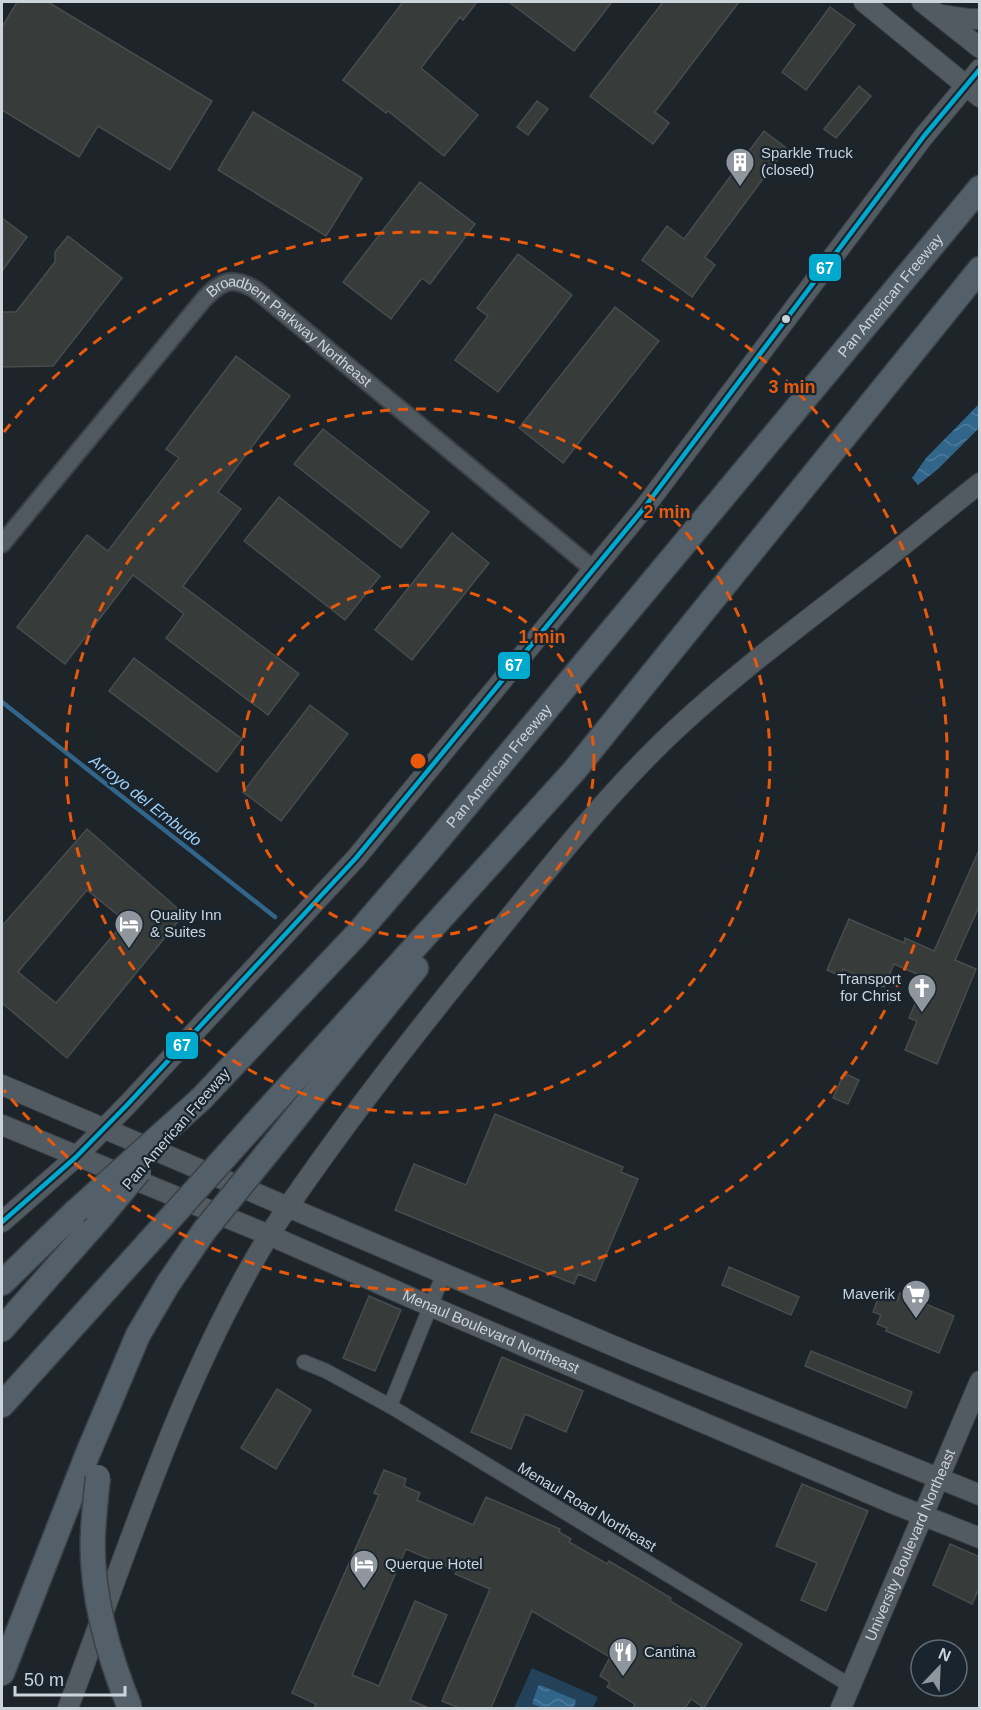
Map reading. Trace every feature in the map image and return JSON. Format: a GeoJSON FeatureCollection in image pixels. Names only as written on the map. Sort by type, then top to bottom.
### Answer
{"type":"FeatureCollection","features":[{"type":"Feature","properties":{"kind":"highway","name":"Pan American Freeway"},"geometry":{"type":"LineString","coordinates":[[2,1329],[201,1099],[357,934],[431,848],[980,188]]}},
{"type":"Feature","properties":{"kind":"highway"},"geometry":{"type":"LineString","coordinates":[[2,1673],[88,1453],[138,1335],[168,1284],[204,1231],[980,269]]}},
{"type":"Feature","properties":{"kind":"highway"},"geometry":{"type":"LineString","coordinates":[[2,1405],[574,771]]}},
{"type":"Feature","properties":{"kind":"highway"},"geometry":{"type":"LineString","coordinates":[[2,1283],[75,1212],[201,1099]]}},
{"type":"Feature","properties":{"kind":"highway"},"geometry":{"type":"LineString","coordinates":[[130,1708],[119,1681],[101,1616],[95,1575],[93,1534],[98,1477],[106,1436],[138,1335]]}},
{"type":"Feature","properties":{"kind":"main road"},"geometry":{"type":"LineString","coordinates":[[864,2],[972,91]]}},
{"type":"Feature","properties":{"kind":"main road"},"geometry":{"type":"LineString","coordinates":[[922,2],[980,48]]}},
{"type":"Feature","properties":{"kind":"main road"},"geometry":{"type":"LineString","coordinates":[[938,14],[968,20],[980,19]]}},
{"type":"Feature","properties":{"kind":"main road"},"geometry":{"type":"LineString","coordinates":[[2,1222],[104,1128],[239,986],[356,858],[471,721],[694,444],[924,136],[972,91],[980,69]]}},
{"type":"Feature","properties":{"kind":"main road"},"geometry":{"type":"LineString","coordinates":[[70,1708],[155,1472],[190,1389],[254,1260],[269,1235],[371,1089],[548,869],[622,784],[705,702],[778,641],[883,562],[980,483]]}},
{"type":"Feature","properties":{"kind":"main road"},"geometry":{"type":"LineString","coordinates":[[2,1085],[630,1353],[980,1495]]}},
{"type":"Feature","properties":{"kind":"main road","name":"Menaul Boulevard Northeast"},"geometry":{"type":"LineString","coordinates":[[2,1125],[269,1235],[430,1306],[980,1538]]}},
{"type":"Feature","properties":{"kind":"main road","name":"University Boulevard Northeast"},"geometry":{"type":"LineString","coordinates":[[841,1708],[980,1381]]}},
{"type":"Feature","properties":{"kind":"street","name":"Broadbent Parkway Northeast"},"geometry":{"type":"LineString","coordinates":[[2,544],[204,299],[214,288],[231,281],[243,283],[256,290],[593,569]]}},
{"type":"Feature","properties":{"kind":"street"},"geometry":{"type":"LineString","coordinates":[[390,1407],[444,1273]]}},
{"type":"Feature","properties":{"kind":"street","name":"Menaul Road Northeast"},"geometry":{"type":"LineString","coordinates":[[304,1362],[326,1371],[390,1407],[850,1686]]}},
{"type":"Feature","properties":{"kind":"shaded area"},"geometry":{"type":"Polygon","coordinates":[[[532,1668],[598,1697],[593,1708],[514,1708],[532,1668]]]}},
{"type":"Feature","properties":{"kind":"water"},"geometry":{"type":"Polygon","coordinates":[[[979,404],[979,428],[938,469],[918,485],[912,478],[926,458],[979,404]]]}},
{"type":"Feature","properties":{"kind":"water"},"geometry":{"type":"Polygon","coordinates":[[[540,1685],[576,1700],[574,1708],[543,1708],[532,1704],[540,1685]]]}},
{"type":"Feature","properties":{"kind":"building"},"geometry":{"type":"Polygon","coordinates":[[[17,2],[48,2],[212,101],[170,170],[98,126],[79,157],[2,110],[2,27],[17,2]]]}},
{"type":"Feature","properties":{"kind":"building"},"geometry":{"type":"Polygon","coordinates":[[[403,2],[477,2],[463,20],[460,17],[421,68],[478,115],[444,156],[388,111],[386,113],[343,80],[403,2]]]}},
{"type":"Feature","properties":{"kind":"building"},"geometry":{"type":"Polygon","coordinates":[[[509,2],[612,2],[574,51],[509,2]]]}},
{"type":"Feature","properties":{"kind":"building"},"geometry":{"type":"Polygon","coordinates":[[[663,2],[739,2],[655,112],[669,123],[653,144],[590,96],[663,2]]]}},
{"type":"Feature","properties":{"kind":"building"},"geometry":{"type":"Polygon","coordinates":[[[830,7],[855,25],[806,90],[782,72],[830,7]]]}},
{"type":"Feature","properties":{"kind":"building"},"geometry":{"type":"Polygon","coordinates":[[[859,86],[871,96],[836,138],[824,129],[859,86]]]}},
{"type":"Feature","properties":{"kind":"building"},"geometry":{"type":"Polygon","coordinates":[[[537,101],[548,109],[528,135],[517,127],[537,101]]]}},
{"type":"Feature","properties":{"kind":"building"},"geometry":{"type":"Polygon","coordinates":[[[253,112],[362,178],[326,236],[218,170],[253,112]]]}},
{"type":"Feature","properties":{"kind":"building","name":"Sparkle Truck (closed)"},"geometry":{"type":"Polygon","coordinates":[[[764,131],[786,148],[705,257],[715,265],[692,297],[642,260],[667,226],[684,239],[764,131]]]}},
{"type":"Feature","properties":{"kind":"building"},"geometry":{"type":"Polygon","coordinates":[[[420,182],[475,224],[430,284],[422,278],[391,319],[343,282],[420,182]]]}},
{"type":"Feature","properties":{"kind":"building"},"geometry":{"type":"Polygon","coordinates":[[[2,218],[27,237],[2,271],[2,218]]]}},
{"type":"Feature","properties":{"kind":"building"},"geometry":{"type":"Polygon","coordinates":[[[68,236],[122,278],[53,366],[2,367],[2,312],[16,312],[55,262],[55,252],[68,236]]]}},
{"type":"Feature","properties":{"kind":"building"},"geometry":{"type":"Polygon","coordinates":[[[518,254],[572,295],[498,392],[455,360],[488,316],[477,308],[518,254]]]}},
{"type":"Feature","properties":{"kind":"building"},"geometry":{"type":"Polygon","coordinates":[[[615,307],[659,341],[563,463],[519,428],[615,307]]]}},
{"type":"Feature","properties":{"kind":"building"},"geometry":{"type":"Polygon","coordinates":[[[236,356],[290,396],[218,492],[241,509],[183,586],[299,674],[268,715],[166,638],[184,614],[133,575],[65,664],[17,627],[87,535],[108,551],[179,458],[166,449],[236,356]]]}},
{"type":"Feature","properties":{"kind":"building"},"geometry":{"type":"Polygon","coordinates":[[[323,429],[429,512],[401,548],[294,464],[323,429]]]}},
{"type":"Feature","properties":{"kind":"building"},"geometry":{"type":"Polygon","coordinates":[[[279,497],[380,576],[345,620],[244,541],[279,497]]]}},
{"type":"Feature","properties":{"kind":"building"},"geometry":{"type":"Polygon","coordinates":[[[452,533],[489,563],[412,660],[375,630],[452,533]]]}},
{"type":"Feature","properties":{"kind":"building"},"geometry":{"type":"Polygon","coordinates":[[[134,658],[242,739],[217,772],[109,691],[134,658]]]}},
{"type":"Feature","properties":{"kind":"building"},"geometry":{"type":"Polygon","coordinates":[[[310,705],[348,734],[281,821],[243,792],[310,705]]]}},
{"type":"Feature","properties":{"kind":"building","name":"Quality Inn & Suites"},"geometry":{"type":"Polygon","coordinates":[[[87,829],[184,914],[67,1058],[2,1003],[2,926],[87,829]],[[87,890],[18,972],[56,1003],[125,921],[87,890]]]}},
{"type":"Feature","properties":{"kind":"building"},"geometry":{"type":"Polygon","coordinates":[[[980,848],[980,904],[955,960],[976,969],[937,1064],[905,1050],[917,1021],[909,1018],[926,978],[894,964],[884,987],[843,969],[841,976],[827,970],[849,919],[904,943],[905,938],[934,951],[980,848]]]}},
{"type":"Feature","properties":{"kind":"building"},"geometry":{"type":"Polygon","coordinates":[[[844,1073],[859,1080],[848,1104],[833,1098],[844,1073]]]}},
{"type":"Feature","properties":{"kind":"building"},"geometry":{"type":"Polygon","coordinates":[[[495,1114],[623,1167],[621,1172],[638,1179],[595,1281],[578,1274],[574,1284],[395,1210],[414,1164],[466,1185],[495,1114]]]}},
{"type":"Feature","properties":{"kind":"building"},"geometry":{"type":"Polygon","coordinates":[[[729,1267],[799,1297],[791,1315],[722,1285],[729,1267]]]}},
{"type":"Feature","properties":{"kind":"building","name":"Maverik"},"geometry":{"type":"Polygon","coordinates":[[[880,1293],[897,1301],[900,1293],[954,1316],[939,1353],[886,1331],[887,1328],[877,1324],[881,1315],[873,1312],[880,1293]]]}},
{"type":"Feature","properties":{"kind":"building"},"geometry":{"type":"Polygon","coordinates":[[[369,1296],[401,1310],[375,1371],[343,1358],[369,1296]]]}},
{"type":"Feature","properties":{"kind":"building"},"geometry":{"type":"Polygon","coordinates":[[[811,1351],[912,1392],[906,1408],[805,1366],[811,1351]]]}},
{"type":"Feature","properties":{"kind":"building"},"geometry":{"type":"Polygon","coordinates":[[[502,1357],[583,1391],[566,1432],[525,1414],[511,1449],[471,1432],[502,1357]]]}},
{"type":"Feature","properties":{"kind":"building"},"geometry":{"type":"Polygon","coordinates":[[[277,1389],[311,1410],[276,1469],[241,1448],[277,1389]]]}},
{"type":"Feature","properties":{"kind":"building"},"geometry":{"type":"Polygon","coordinates":[[[384,1470],[406,1479],[404,1486],[420,1493],[417,1500],[473,1525],[486,1497],[560,1529],[559,1532],[571,1539],[569,1542],[607,1564],[609,1561],[742,1644],[704,1708],[691,1699],[685,1708],[633,1708],[635,1704],[607,1687],[610,1682],[600,1676],[610,1657],[532,1611],[491,1708],[459,1708],[442,1701],[490,1589],[455,1574],[457,1571],[406,1549],[352,1675],[379,1686],[415,1601],[447,1615],[410,1700],[429,1708],[314,1708],[316,1704],[292,1693],[379,1495],[374,1493],[384,1470]]]}},
{"type":"Feature","properties":{"kind":"building"},"geometry":{"type":"Polygon","coordinates":[[[802,1484],[868,1511],[826,1611],[801,1600],[817,1563],[776,1546],[802,1484]]]}},
{"type":"Feature","properties":{"kind":"building"},"geometry":{"type":"Polygon","coordinates":[[[950,1544],[980,1557],[980,1586],[972,1604],[933,1585],[950,1544]]]}},
{"type":"Feature","properties":{"kind":"waterway","name":"Arroyo del Embudo"},"geometry":{"type":"LineString","coordinates":[[2,702],[275,917]]}},
{"type":"Feature","properties":{"kind":"transit line","name":"67"},"geometry":{"type":"LineString","coordinates":[[2,1222],[76,1157],[128,1104],[356,858],[644,508],[924,136],[980,69]]}},
{"type":"Feature","properties":{"kind":"place","name":"Sparkle Truck (closed)"},"geometry":{"type":"Point","coordinates":[740,188]}},
{"type":"Feature","properties":{"kind":"place","name":"Quality Inn & Suites"},"geometry":{"type":"Point","coordinates":[129,950]}},
{"type":"Feature","properties":{"kind":"place","name":"Transport for Christ"},"geometry":{"type":"Point","coordinates":[922,1014]}},
{"type":"Feature","properties":{"kind":"place","name":"Maverik"},"geometry":{"type":"Point","coordinates":[916,1320]}},
{"type":"Feature","properties":{"kind":"place","name":"Querque Hotel"},"geometry":{"type":"Point","coordinates":[364,1590]}},
{"type":"Feature","properties":{"kind":"place","name":"Cantina"},"geometry":{"type":"Point","coordinates":[623,1678]}}]}
